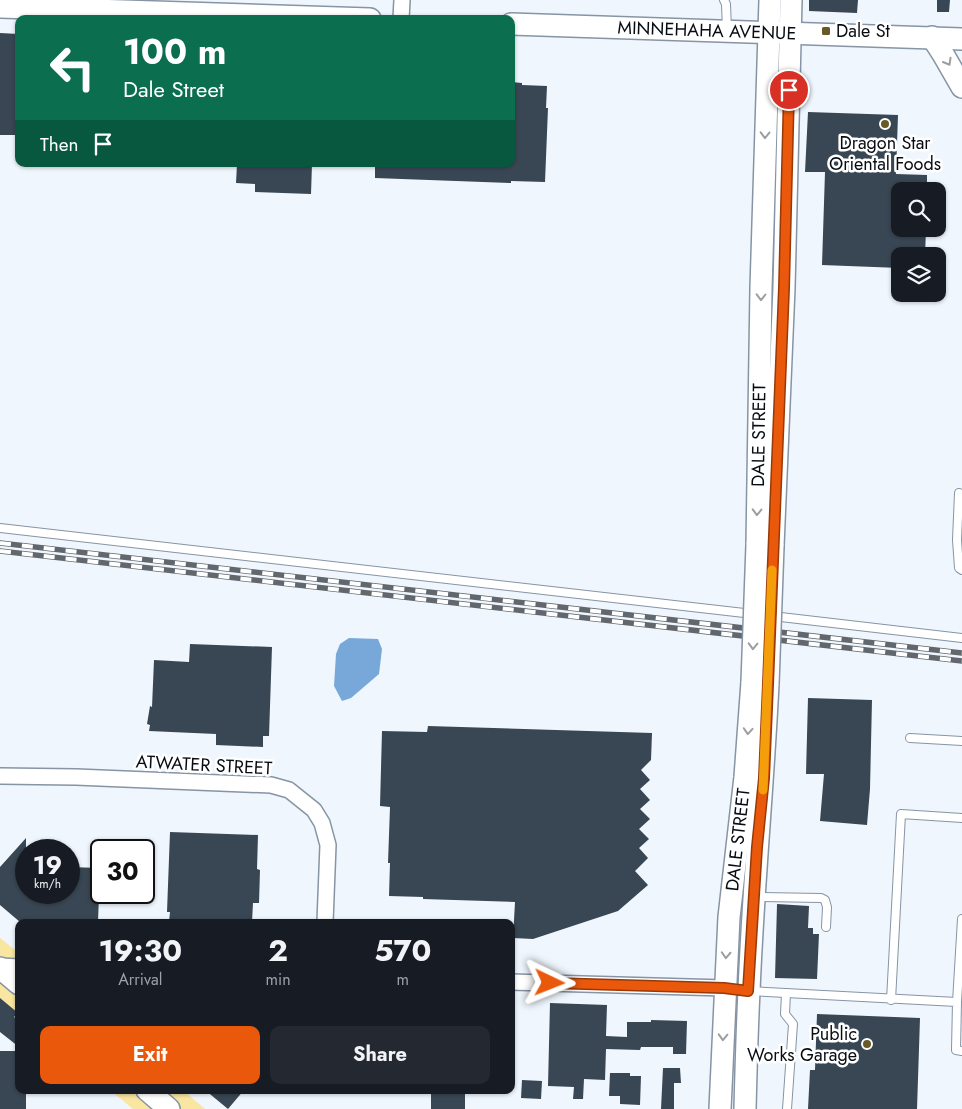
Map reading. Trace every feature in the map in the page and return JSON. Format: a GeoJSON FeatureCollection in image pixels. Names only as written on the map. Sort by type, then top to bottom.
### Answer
{"type":"FeatureCollection","features":[{"type":"Feature","properties":{"kind":"main road","name":"DALE STREET"},"geometry":{"type":"LineString","coordinates":[[744,1109],[748,991],[764,778],[760,683],[765,546],[768,34],[770,0]]}},
{"type":"Feature","properties":{"kind":"main road","name":"DALE STREET"},"geometry":{"type":"LineString","coordinates":[[765,546],[784,288],[791,0]]}},
{"type":"Feature","properties":{"kind":"main road"},"geometry":{"type":"LineString","coordinates":[[9,5],[267,15]]}},
{"type":"Feature","properties":{"kind":"main road","name":"MINNEHAHA AVENUE"},"geometry":{"type":"LineString","coordinates":[[515,24],[962,39]]}},
{"type":"Feature","properties":{"kind":"main road"},"geometry":{"type":"LineString","coordinates":[[932,38],[962,87]]}},
{"type":"Feature","properties":{"kind":"main road","name":"DALE STREET"},"geometry":{"type":"LineString","coordinates":[[720,1109],[728,917],[745,777],[760,683]]}},
{"type":"Feature","properties":{"kind":"main road"},"geometry":{"type":"LineString","coordinates":[[0,967],[15,980]]}},
{"type":"Feature","properties":{"kind":"main road"},"geometry":{"type":"LineString","coordinates":[[152,1094],[169,1109]]}},
{"type":"Feature","properties":{"kind":"street"},"geometry":{"type":"LineString","coordinates":[[402,0],[402,15]]}},
{"type":"Feature","properties":{"kind":"street","name":"ATWATER STREET"},"geometry":{"type":"LineString","coordinates":[[0,776],[271,785],[289,790],[314,810],[322,824],[328,845],[325,919]]}},
{"type":"Feature","properties":{"kind":"street"},"geometry":{"type":"LineString","coordinates":[[0,967],[15,967]]}},
{"type":"Feature","properties":{"kind":"street"},"geometry":{"type":"LineString","coordinates":[[515,982],[724,988]]}},
{"type":"Feature","properties":{"kind":"lane"},"geometry":{"type":"LineString","coordinates":[[724,0],[726,4],[727,32]]}},
{"type":"Feature","properties":{"kind":"lane"},"geometry":{"type":"LineString","coordinates":[[959,493],[957,540],[959,568],[962,570]]}},
{"type":"Feature","properties":{"kind":"lane"},"geometry":{"type":"LineString","coordinates":[[0,528],[962,638]]}},
{"type":"Feature","properties":{"kind":"lane"},"geometry":{"type":"LineString","coordinates":[[910,738],[962,741]]}},
{"type":"Feature","properties":{"kind":"lane"},"geometry":{"type":"LineString","coordinates":[[891,1000],[901,814],[962,818]]}},
{"type":"Feature","properties":{"kind":"lane"},"geometry":{"type":"LineString","coordinates":[[754,897],[820,898],[825,900],[827,907],[826,927]]}},
{"type":"Feature","properties":{"kind":"lane"},"geometry":{"type":"LineString","coordinates":[[962,919],[956,1050],[962,1051]]}},
{"type":"Feature","properties":{"kind":"lane"},"geometry":{"type":"LineString","coordinates":[[724,988],[891,1000],[957,1002]]}},
{"type":"Feature","properties":{"kind":"lane"},"geometry":{"type":"LineString","coordinates":[[786,993],[785,1014],[793,1024],[787,1109]]}},
{"type":"Feature","properties":{"kind":"shaded area"},"geometry":{"type":"Polygon","coordinates":[[[0,938],[15,950],[15,1011],[0,999],[0,938]]]}},
{"type":"Feature","properties":{"kind":"shaded area"},"geometry":{"type":"Polygon","coordinates":[[[115,1094],[188,1094],[205,1109],[133,1109],[115,1094]]]}},
{"type":"Feature","properties":{"kind":"water"},"geometry":{"type":"Polygon","coordinates":[[[349,638],[378,639],[382,649],[379,674],[351,698],[342,701],[334,686],[336,654],[340,644],[349,638]]]}},
{"type":"Feature","properties":{"kind":"building"},"geometry":{"type":"Polygon","coordinates":[[[809,0],[858,0],[857,13],[809,11],[809,0]]]}},
{"type":"Feature","properties":{"kind":"building"},"geometry":{"type":"Polygon","coordinates":[[[937,0],[950,0],[949,12],[937,12],[937,0]]]}},
{"type":"Feature","properties":{"kind":"building"},"geometry":{"type":"Polygon","coordinates":[[[0,33],[15,34],[15,135],[0,135],[0,33]]]}},
{"type":"Feature","properties":{"kind":"building"},"geometry":{"type":"Polygon","coordinates":[[[515,82],[522,83],[522,85],[547,86],[545,182],[511,181],[511,183],[375,178],[375,167],[515,167],[515,82]]]}},
{"type":"Feature","properties":{"kind":"building"},"geometry":{"type":"Polygon","coordinates":[[[808,112],[898,115],[896,174],[927,175],[927,182],[891,182],[891,237],[926,237],[925,247],[891,247],[891,268],[822,265],[825,172],[805,172],[808,112]]]}},
{"type":"Feature","properties":{"kind":"building"},"geometry":{"type":"Polygon","coordinates":[[[237,167],[312,167],[311,194],[255,192],[255,184],[236,183],[237,167]]]}},
{"type":"Feature","properties":{"kind":"building"},"geometry":{"type":"Polygon","coordinates":[[[190,644],[272,647],[269,736],[263,736],[263,747],[216,745],[216,734],[149,731],[150,725],[147,724],[150,706],[152,707],[154,660],[189,662],[190,644]]]}},
{"type":"Feature","properties":{"kind":"building"},"geometry":{"type":"Polygon","coordinates":[[[808,698],[872,700],[870,789],[867,825],[820,821],[824,774],[806,774],[808,698]]]}},
{"type":"Feature","properties":{"kind":"building"},"geometry":{"type":"Polygon","coordinates":[[[428,726],[652,733],[651,760],[641,770],[650,780],[640,789],[650,800],[640,809],[650,819],[639,829],[649,839],[639,848],[648,858],[635,871],[648,885],[618,911],[533,939],[515,938],[515,902],[389,896],[390,807],[380,806],[382,731],[427,732],[428,726]]]}},
{"type":"Feature","properties":{"kind":"building"},"geometry":{"type":"Polygon","coordinates":[[[170,832],[258,835],[259,903],[253,903],[252,919],[169,919],[170,912],[167,912],[170,832]]]}},
{"type":"Feature","properties":{"kind":"building"},"geometry":{"type":"Polygon","coordinates":[[[15,850],[15,904],[80,904],[80,867],[90,868],[90,904],[99,904],[98,919],[16,919],[0,905],[0,867],[15,850]]]}},
{"type":"Feature","properties":{"kind":"building"},"geometry":{"type":"Polygon","coordinates":[[[777,904],[809,906],[808,928],[813,928],[813,934],[819,934],[817,979],[775,978],[777,904]]]}},
{"type":"Feature","properties":{"kind":"building"},"geometry":{"type":"Polygon","coordinates":[[[0,998],[15,1010],[15,1044],[0,1032],[0,998]]]}},
{"type":"Feature","properties":{"kind":"building"},"geometry":{"type":"Polygon","coordinates":[[[550,1003],[607,1005],[606,1036],[627,1037],[627,1022],[651,1022],[651,1020],[687,1021],[686,1054],[673,1054],[673,1047],[641,1047],[640,1050],[606,1049],[605,1080],[584,1079],[583,1099],[573,1099],[574,1087],[548,1086],[550,1003]]]}},
{"type":"Feature","properties":{"kind":"building","name":"Public Works Garage"},"geometry":{"type":"Polygon","coordinates":[[[817,1014],[920,1018],[917,1109],[808,1109],[810,1070],[815,1070],[817,1014]]]}},
{"type":"Feature","properties":{"kind":"building"},"geometry":{"type":"Polygon","coordinates":[[[0,1051],[15,1051],[15,1094],[26,1094],[26,1109],[0,1109],[0,1051]]]}},
{"type":"Feature","properties":{"kind":"building"},"geometry":{"type":"Polygon","coordinates":[[[663,1068],[680,1068],[681,1083],[674,1083],[674,1109],[661,1109],[663,1068]]]}},
{"type":"Feature","properties":{"kind":"building"},"geometry":{"type":"Polygon","coordinates":[[[610,1073],[630,1073],[630,1076],[641,1076],[640,1105],[620,1104],[620,1096],[609,1096],[610,1073]]]}},
{"type":"Feature","properties":{"kind":"building"},"geometry":{"type":"Polygon","coordinates":[[[522,1080],[542,1081],[541,1099],[521,1098],[522,1080]]]}},
{"type":"Feature","properties":{"kind":"building"},"geometry":{"type":"Polygon","coordinates":[[[210,1094],[241,1094],[228,1109],[210,1094]]]}},
{"type":"Feature","properties":{"kind":"building"},"geometry":{"type":"Polygon","coordinates":[[[431,1094],[465,1094],[465,1109],[431,1109],[431,1094]]]}},
{"type":"Feature","properties":{"kind":"railway"},"geometry":{"type":"LineString","coordinates":[[0,543],[962,653]]}},
{"type":"Feature","properties":{"kind":"railway"},"geometry":{"type":"LineString","coordinates":[[0,551],[962,661]]}},
{"type":"Feature","properties":{"kind":"slow traffic"},"geometry":{"type":"LineString","coordinates":[[763,790],[772,570]]}},
{"type":"Feature","properties":{"kind":"place","name":"Dale St"},"geometry":{"type":"Point","coordinates":[826,31]}},
{"type":"Feature","properties":{"kind":"place","name":"Dragon Star Oriental Foods"},"geometry":{"type":"Point","coordinates":[885,124]}},
{"type":"Feature","properties":{"kind":"place","name":"Public Works Garage"},"geometry":{"type":"Point","coordinates":[867,1044]}},
{"type":"Feature","properties":{"kind":"route"},"geometry":{"type":"LineString","coordinates":[[550,983],[724,988],[748,991],[757,847],[764,778],[784,288],[789,90]]}}]}
